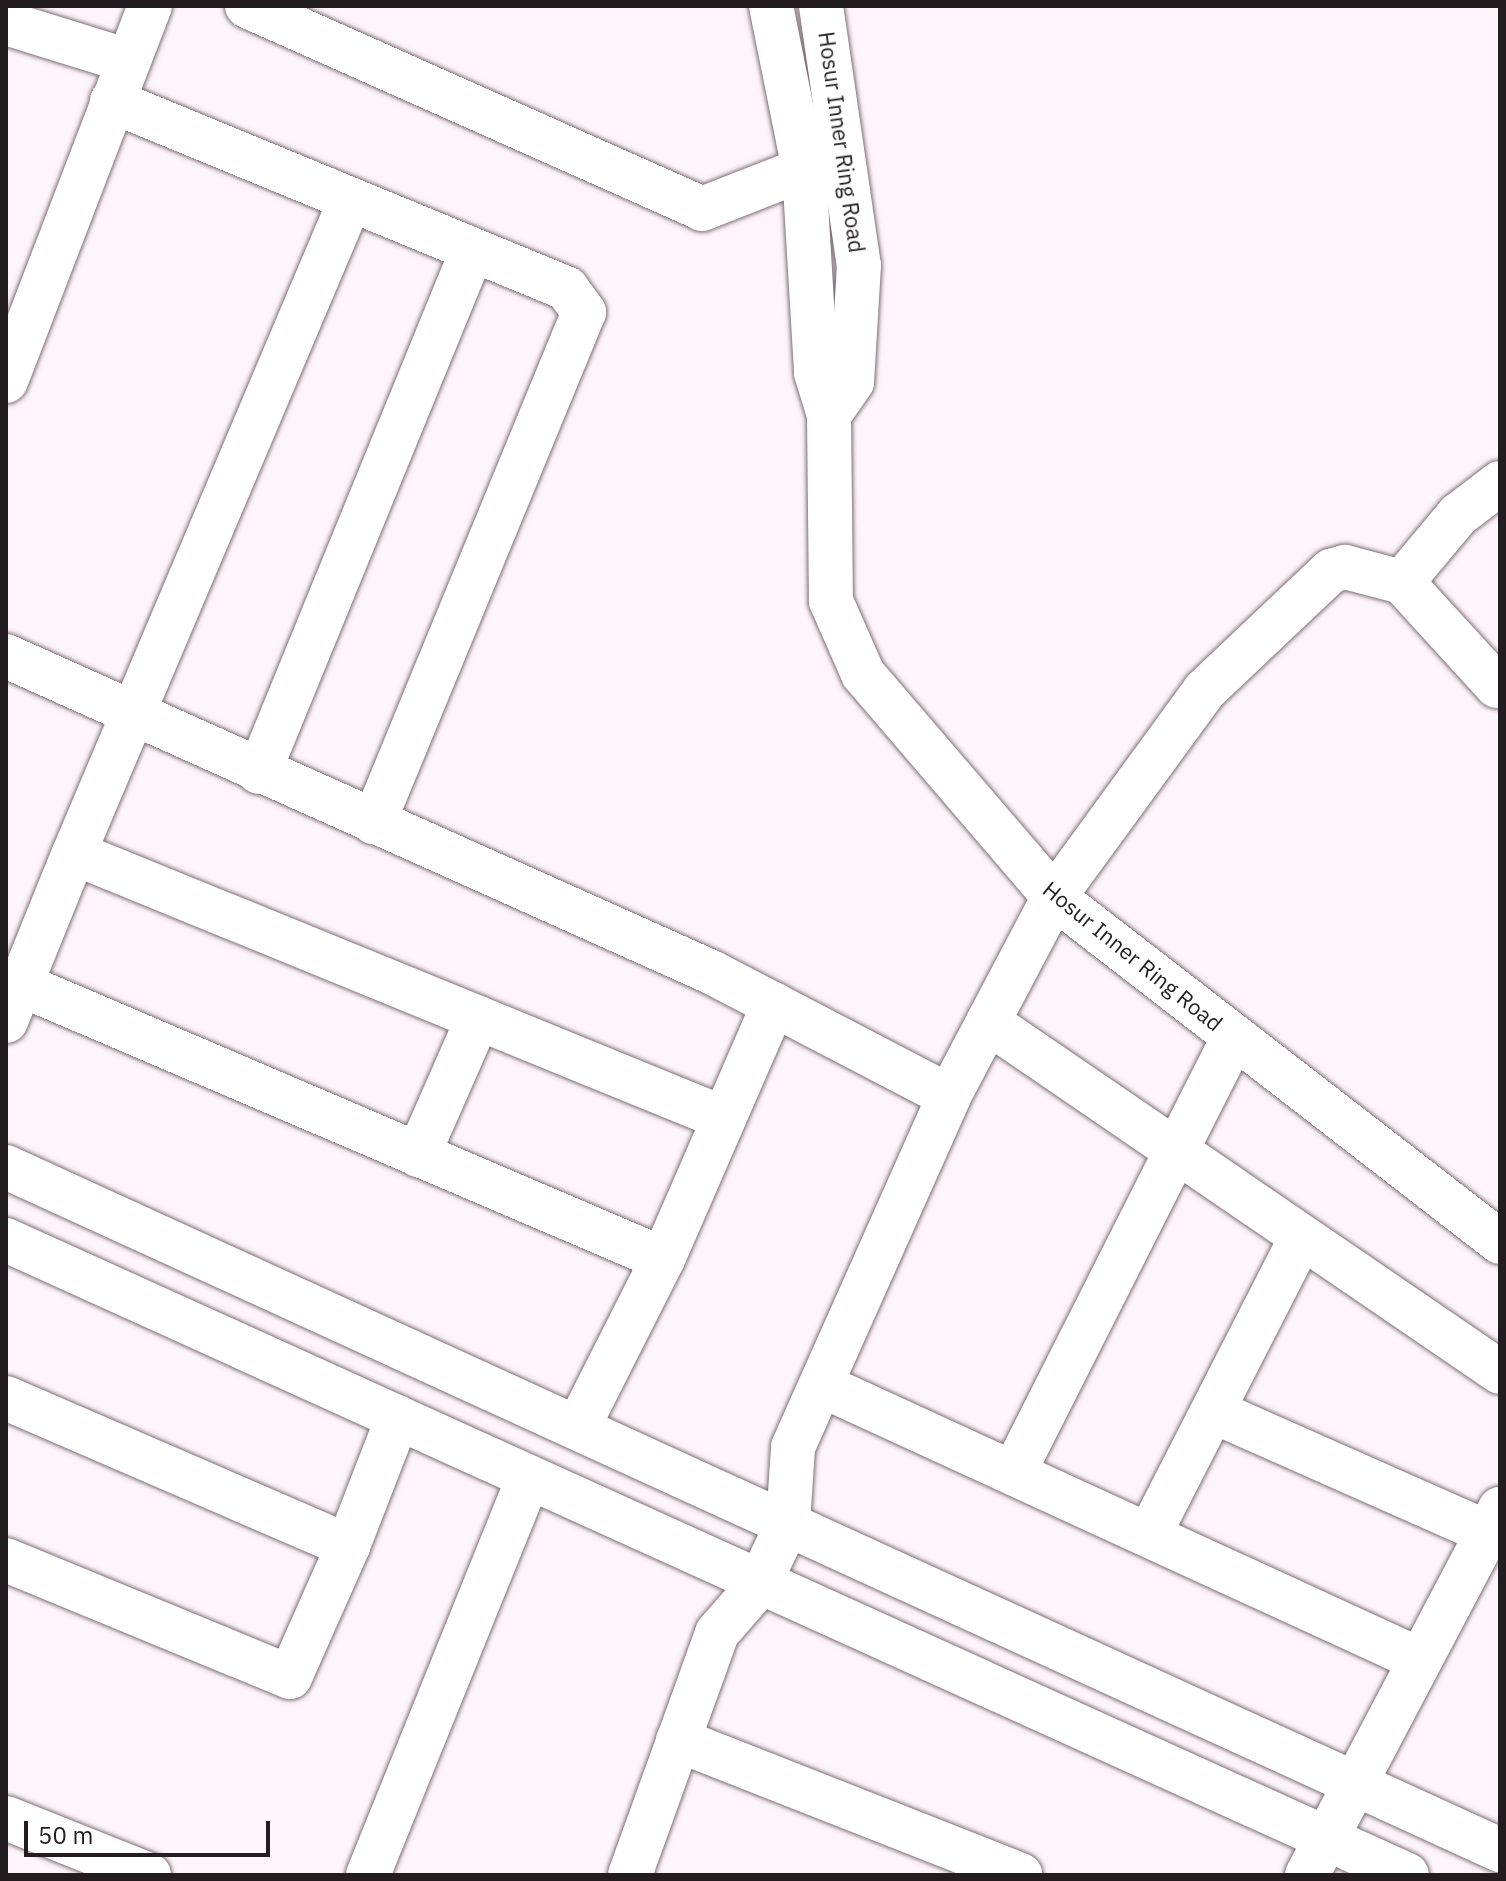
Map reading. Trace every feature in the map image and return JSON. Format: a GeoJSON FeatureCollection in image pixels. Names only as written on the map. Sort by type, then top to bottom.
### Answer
{"type":"FeatureCollection","features":[{"type":"Feature","properties":{"kind":"street"},"geometry":{"type":"LineString","coordinates":[[6,381],[150,6]]}},
{"type":"Feature","properties":{"kind":"street"},"geometry":{"type":"LineString","coordinates":[[247,6],[702,209],[804,169]]}},
{"type":"Feature","properties":{"kind":"street","name":"Hosur Inner Ring Road"},"geometry":{"type":"LineString","coordinates":[[771,6],[804,169],[816,373],[829,415],[827,567],[844,639],[877,695],[1054,897],[1500,1242]]}},
{"type":"Feature","properties":{"kind":"street","name":"Hosur Inner Ring Road"},"geometry":{"type":"LineString","coordinates":[[821,6],[859,265],[852,382],[829,415]]}},
{"type":"Feature","properties":{"kind":"street"},"geometry":{"type":"LineString","coordinates":[[6,23],[128,61]]}},
{"type":"Feature","properties":{"kind":"street"},"geometry":{"type":"LineString","coordinates":[[112,101],[567,289],[584,312],[583,324],[374,822]]}},
{"type":"Feature","properties":{"kind":"street"},"geometry":{"type":"LineString","coordinates":[[350,201],[128,714],[14,1003],[418,1155],[663,1259]]}},
{"type":"Feature","properties":{"kind":"street"},"geometry":{"type":"LineString","coordinates":[[259,772],[472,251]]}},
{"type":"Feature","properties":{"kind":"street"},"geometry":{"type":"LineString","coordinates":[[1402,582],[1458,515],[1500,483]]}},
{"type":"Feature","properties":{"kind":"street"},"geometry":{"type":"LineString","coordinates":[[632,1874],[717,1633],[758,1586],[788,1523],[793,1447],[949,1096],[1054,897],[1204,691],[1331,571],[1345,567],[1402,582],[1497,686]]}},
{"type":"Feature","properties":{"kind":"street"},"geometry":{"type":"LineString","coordinates":[[6,656],[128,714],[774,1004],[949,1096]]}},
{"type":"Feature","properties":{"kind":"street"},"geometry":{"type":"LineString","coordinates":[[74,853],[723,1118]]}},
{"type":"Feature","properties":{"kind":"street"},"geometry":{"type":"LineString","coordinates":[[578,1427],[663,1259],[774,1004]]}},
{"type":"Feature","properties":{"kind":"street"},"geometry":{"type":"LineString","coordinates":[[418,1155],[478,1018]]}},
{"type":"Feature","properties":{"kind":"street"},"geometry":{"type":"LineString","coordinates":[[988,1022],[1500,1372]]}},
{"type":"Feature","properties":{"kind":"street"},"geometry":{"type":"LineString","coordinates":[[1014,1472],[1173,1150],[1234,1037]]}},
{"type":"Feature","properties":{"kind":"street"},"geometry":{"type":"LineString","coordinates":[[6,1167],[1500,1850]]}},
{"type":"Feature","properties":{"kind":"street"},"geometry":{"type":"LineString","coordinates":[[1149,1535],[1215,1412],[1301,1238]]}},
{"type":"Feature","properties":{"kind":"street"},"geometry":{"type":"LineString","coordinates":[[6,1240],[398,1417],[758,1586],[1316,1856],[1407,1875]]}},
{"type":"Feature","properties":{"kind":"street"},"geometry":{"type":"LineString","coordinates":[[821,1385],[1416,1658]]}},
{"type":"Feature","properties":{"kind":"street"},"geometry":{"type":"LineString","coordinates":[[6,1398],[348,1546]]}},
{"type":"Feature","properties":{"kind":"street"},"geometry":{"type":"LineString","coordinates":[[1215,1412],[1493,1520],[1350,1783],[1316,1856]]}},
{"type":"Feature","properties":{"kind":"street"},"geometry":{"type":"LineString","coordinates":[[6,1560],[290,1677],[348,1546],[398,1417]]}},
{"type":"Feature","properties":{"kind":"street"},"geometry":{"type":"LineString","coordinates":[[717,1633],[713,1565],[739,1500],[793,1447]]}},
{"type":"Feature","properties":{"kind":"street"},"geometry":{"type":"LineString","coordinates":[[368,1875],[528,1478]]}},
{"type":"Feature","properties":{"kind":"street"},"geometry":{"type":"LineString","coordinates":[[678,1740],[1020,1875]]}},
{"type":"Feature","properties":{"kind":"street"},"geometry":{"type":"LineString","coordinates":[[6,1818],[149,1875]]}}]}
